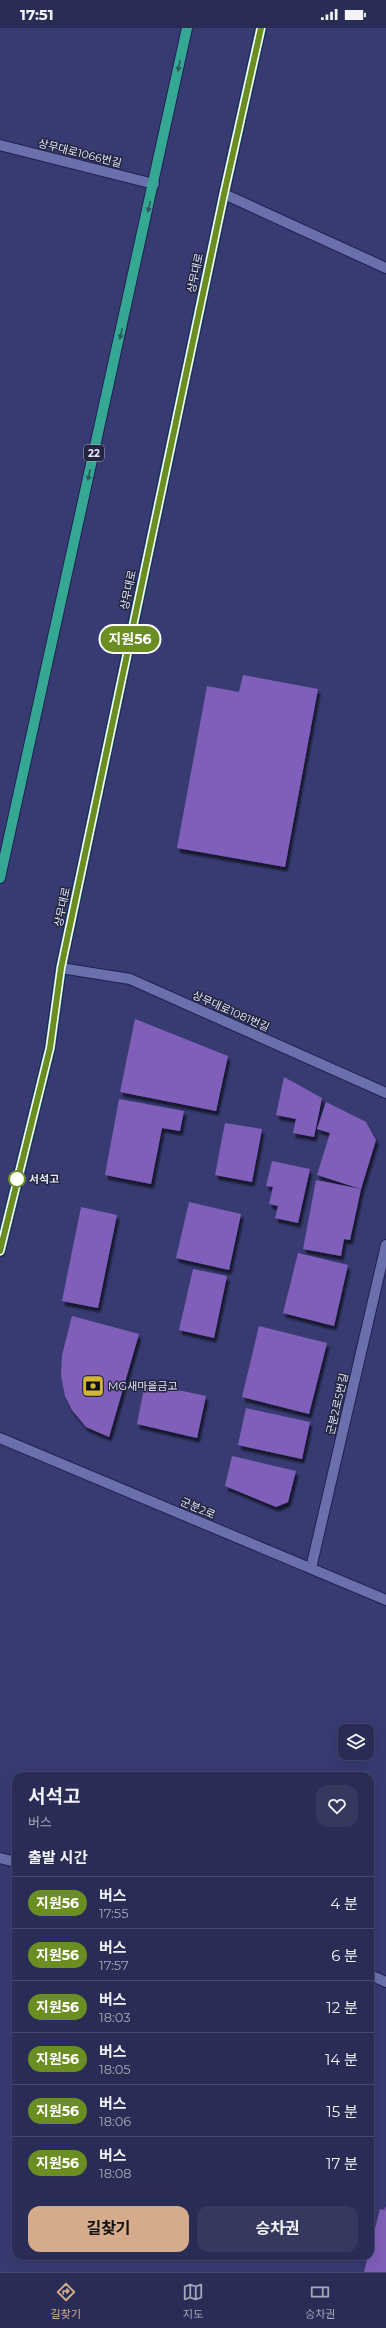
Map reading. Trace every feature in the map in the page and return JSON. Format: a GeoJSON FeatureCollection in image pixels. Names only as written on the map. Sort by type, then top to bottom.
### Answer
{"type":"FeatureCollection","features":[{"type":"Feature","properties":{"kind":"main road","name":"22"},"geometry":{"type":"LineString","coordinates":[[0,878],[154,184],[187,28]]}},
{"type":"Feature","properties":{"kind":"main road","name":"상무대로"},"geometry":{"type":"LineString","coordinates":[[0,1251],[50,1048],[61,968],[224,194],[261,28]]}},
{"type":"Feature","properties":{"kind":"street","name":"상무대로1066번길"},"geometry":{"type":"LineString","coordinates":[[0,145],[154,184]]}},
{"type":"Feature","properties":{"kind":"street"},"geometry":{"type":"LineString","coordinates":[[224,194],[386,268]]}},
{"type":"Feature","properties":{"kind":"street","name":"상무대로1081번길"},"geometry":{"type":"LineString","coordinates":[[61,968],[130,979],[386,1093]]}},
{"type":"Feature","properties":{"kind":"street","name":"군분2로5번길"},"geometry":{"type":"LineString","coordinates":[[311,1568],[386,1245]]}},
{"type":"Feature","properties":{"kind":"street","name":"군분2로"},"geometry":{"type":"LineString","coordinates":[[0,1438],[386,1600]]}},
{"type":"Feature","properties":{"kind":"street"},"geometry":{"type":"LineString","coordinates":[[0,1858],[12,1861]]}},
{"type":"Feature","properties":{"kind":"street"},"geometry":{"type":"LineString","coordinates":[[374,1977],[386,1982]]}},
{"type":"Feature","properties":{"kind":"building"},"geometry":{"type":"Polygon","coordinates":[[[243,675],[318,689],[285,867],[177,848],[207,686],[239,692],[243,675]]]}},
{"type":"Feature","properties":{"kind":"building"},"geometry":{"type":"Polygon","coordinates":[[[135,1019],[228,1056],[216,1111],[120,1092],[135,1019]]]}},
{"type":"Feature","properties":{"kind":"building"},"geometry":{"type":"Polygon","coordinates":[[[284,1077],[322,1098],[314,1137],[293,1133],[296,1119],[276,1115],[284,1077]]]}},
{"type":"Feature","properties":{"kind":"building"},"geometry":{"type":"Polygon","coordinates":[[[119,1099],[184,1111],[180,1131],[162,1128],[151,1184],[105,1175],[119,1099]]]}},
{"type":"Feature","properties":{"kind":"building"},"geometry":{"type":"Polygon","coordinates":[[[326,1102],[366,1122],[376,1140],[361,1189],[317,1175],[330,1133],[317,1129],[326,1102]]]}},
{"type":"Feature","properties":{"kind":"building"},"geometry":{"type":"Polygon","coordinates":[[[225,1123],[262,1129],[252,1182],[215,1175],[225,1123]]]}},
{"type":"Feature","properties":{"kind":"building"},"geometry":{"type":"Polygon","coordinates":[[[272,1161],[310,1169],[298,1223],[275,1218],[278,1206],[269,1204],[273,1187],[266,1186],[272,1161]]]}},
{"type":"Feature","properties":{"kind":"building"},"geometry":{"type":"Polygon","coordinates":[[[316,1180],[361,1189],[350,1240],[344,1239],[341,1256],[303,1249],[316,1180]]]}},
{"type":"Feature","properties":{"kind":"building"},"geometry":{"type":"Polygon","coordinates":[[[189,1202],[241,1214],[229,1270],[176,1258],[189,1202]]]}},
{"type":"Feature","properties":{"kind":"building"},"geometry":{"type":"Polygon","coordinates":[[[81,1207],[117,1215],[98,1308],[62,1301],[81,1207]]]}},
{"type":"Feature","properties":{"kind":"building"},"geometry":{"type":"Polygon","coordinates":[[[298,1253],[348,1265],[334,1326],[283,1313],[298,1253]]]}},
{"type":"Feature","properties":{"kind":"building"},"geometry":{"type":"Polygon","coordinates":[[[193,1269],[227,1276],[214,1338],[179,1330],[193,1269]]]}},
{"type":"Feature","properties":{"kind":"building","name":"MG새마을금고"},"geometry":{"type":"Polygon","coordinates":[[[72,1316],[139,1334],[109,1437],[86,1427],[72,1410],[65,1396],[61,1376],[62,1355],[72,1316]]]}},
{"type":"Feature","properties":{"kind":"building"},"geometry":{"type":"Polygon","coordinates":[[[259,1326],[327,1343],[309,1414],[242,1397],[259,1326]]]}},
{"type":"Feature","properties":{"kind":"building"},"geometry":{"type":"Polygon","coordinates":[[[145,1383],[206,1396],[197,1438],[137,1424],[145,1383]]]}},
{"type":"Feature","properties":{"kind":"building"},"geometry":{"type":"Polygon","coordinates":[[[246,1408],[310,1422],[302,1459],[238,1445],[246,1408]]]}},
{"type":"Feature","properties":{"kind":"building"},"geometry":{"type":"Polygon","coordinates":[[[232,1456],[296,1471],[288,1502],[276,1507],[225,1486],[232,1456]]]}},
{"type":"Feature","properties":{"kind":"building"},"geometry":{"type":"Polygon","coordinates":[[[386,2206],[386,2272],[364,2272],[367,2260],[374,2260],[374,2232],[380,2209],[384,2210],[386,2206]]]}},
{"type":"Feature","properties":{"kind":"bus line","name":"지원56"},"geometry":{"type":"LineString","coordinates":[[0,1251],[50,1048],[61,968],[224,194],[261,28]]}},
{"type":"Feature","properties":{"kind":"place","name":"서석고"},"geometry":{"type":"Point","coordinates":[17,1179]}},
{"type":"Feature","properties":{"kind":"place","name":"MG새마을금고"},"geometry":{"type":"Point","coordinates":[93,1386]}}]}
